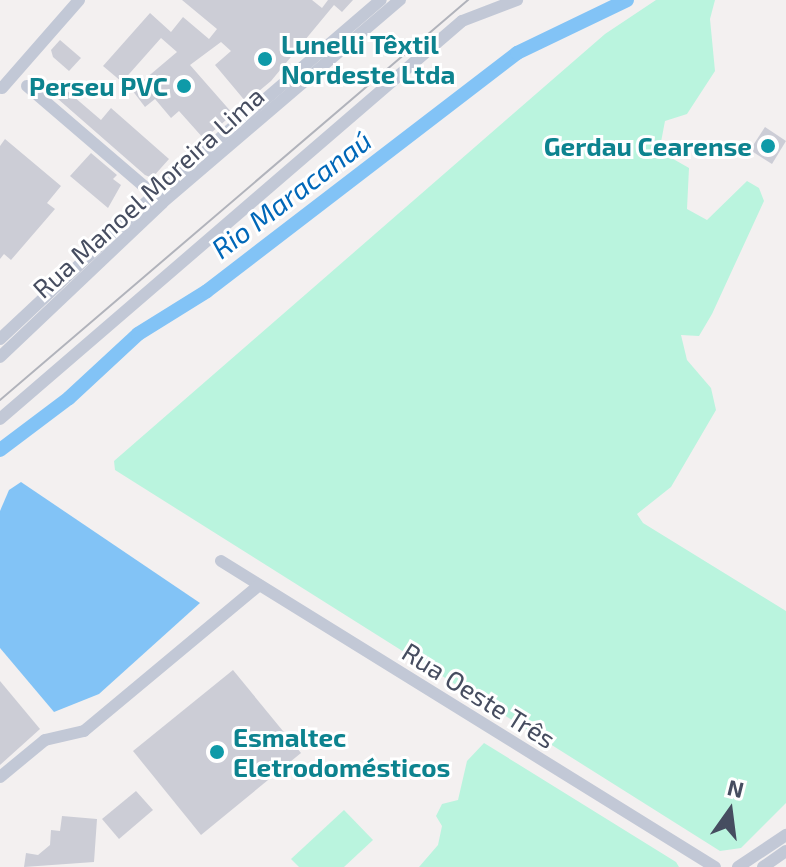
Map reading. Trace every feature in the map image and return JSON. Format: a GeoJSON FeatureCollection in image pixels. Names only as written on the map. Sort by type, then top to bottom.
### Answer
{"type":"FeatureCollection","features":[{"type":"Feature","properties":{"kind":"street"},"geometry":{"type":"LineString","coordinates":[[2,88],[79,0]]}},
{"type":"Feature","properties":{"kind":"street","name":"Rua Manoel Moreira Lima"},"geometry":{"type":"LineString","coordinates":[[0,339],[154,195],[348,24],[381,0]]}},
{"type":"Feature","properties":{"kind":"street","name":"Rua Manoel Moreira Lima"},"geometry":{"type":"LineString","coordinates":[[1,354],[162,203],[400,0]]}},
{"type":"Feature","properties":{"kind":"street"},"geometry":{"type":"LineString","coordinates":[[0,419],[462,21],[517,0]]}},
{"type":"Feature","properties":{"kind":"street"},"geometry":{"type":"LineString","coordinates":[[348,24],[357,34]]}},
{"type":"Feature","properties":{"kind":"street"},"geometry":{"type":"LineString","coordinates":[[27,86],[154,195]]}},
{"type":"Feature","properties":{"kind":"street","name":"Rua Oeste Três"},"geometry":{"type":"LineString","coordinates":[[221,561],[715,867]]}},
{"type":"Feature","properties":{"kind":"street"},"geometry":{"type":"LineString","coordinates":[[0,777],[45,740],[84,731],[259,585]]}},
{"type":"Feature","properties":{"kind":"street"},"geometry":{"type":"LineString","coordinates":[[738,867],[786,835]]}},
{"type":"Feature","properties":{"kind":"street"},"geometry":{"type":"LineString","coordinates":[[763,867],[786,851]]}},
{"type":"Feature","properties":{"kind":"green space"},"geometry":{"type":"Polygon","coordinates":[[[656,0],[715,0],[710,19],[715,71],[687,114],[665,121],[661,142],[668,156],[689,168],[687,209],[707,220],[747,181],[759,188],[764,201],[699,336],[681,335],[687,360],[711,388],[716,410],[671,487],[637,514],[643,523],[786,611],[786,803],[741,848],[720,851],[115,470],[114,461],[605,34],[656,0]]]}},
{"type":"Feature","properties":{"kind":"green space"},"geometry":{"type":"Polygon","coordinates":[[[484,743],[676,862],[679,867],[419,867],[438,845],[442,826],[436,816],[442,804],[458,800],[467,761],[484,743]]]}},
{"type":"Feature","properties":{"kind":"green space"},"geometry":{"type":"Polygon","coordinates":[[[344,810],[373,840],[344,867],[299,867],[291,859],[344,810]]]}},
{"type":"Feature","properties":{"kind":"water"},"geometry":{"type":"Polygon","coordinates":[[[21,482],[200,603],[99,694],[54,712],[0,648],[0,511],[9,490],[21,482]]]}},
{"type":"Feature","properties":{"kind":"building"},"geometry":{"type":"Polygon","coordinates":[[[182,0],[312,0],[322,8],[328,0],[353,0],[342,12],[334,5],[271,81],[246,102],[215,65],[231,51],[221,42],[190,65],[233,114],[204,139],[179,111],[171,118],[155,99],[145,107],[132,90],[177,52],[161,38],[122,82],[103,66],[150,13],[171,32],[183,17],[209,39],[217,29],[182,0]]]}},
{"type":"Feature","properties":{"kind":"building"},"geometry":{"type":"Polygon","coordinates":[[[60,40],[81,58],[69,71],[53,57],[51,50],[60,40]]]}},
{"type":"Feature","properties":{"kind":"building"},"geometry":{"type":"Polygon","coordinates":[[[66,90],[101,120],[111,108],[169,159],[152,178],[145,175],[58,99],[66,90]]]}},
{"type":"Feature","properties":{"kind":"building","name":"Gerdau Cearense"},"geometry":{"type":"Polygon","coordinates":[[[765,127],[786,141],[772,164],[750,150],[765,127]]]}},
{"type":"Feature","properties":{"kind":"building"},"geometry":{"type":"Polygon","coordinates":[[[5,139],[61,186],[47,203],[55,209],[11,260],[4,254],[0,259],[0,146],[5,139]]]}},
{"type":"Feature","properties":{"kind":"building"},"geometry":{"type":"Polygon","coordinates":[[[91,153],[117,175],[113,179],[121,185],[108,208],[70,176],[91,153]]]}},
{"type":"Feature","properties":{"kind":"building","name":"Esmaltec Eletrodomésticos"},"geometry":{"type":"Polygon","coordinates":[[[233,670],[301,753],[201,835],[133,751],[233,670]]]}},
{"type":"Feature","properties":{"kind":"building"},"geometry":{"type":"Polygon","coordinates":[[[0,681],[40,729],[0,765],[0,681]]]}},
{"type":"Feature","properties":{"kind":"building"},"geometry":{"type":"Polygon","coordinates":[[[136,791],[153,810],[119,839],[102,819],[136,791]]]}},
{"type":"Feature","properties":{"kind":"building"},"geometry":{"type":"Polygon","coordinates":[[[62,816],[97,819],[94,862],[24,867],[26,853],[38,855],[50,845],[51,830],[60,831],[62,816]]]}},
{"type":"Feature","properties":{"kind":"waterway","name":"Rio Maracanaú"},"geometry":{"type":"LineString","coordinates":[[0,450],[69,398],[138,334],[207,291],[517,53],[627,0]]}},
{"type":"Feature","properties":{"kind":"railway"},"geometry":{"type":"LineString","coordinates":[[0,400],[468,0]]}},
{"type":"Feature","properties":{"kind":"place","name":"Lunelli Têxtil Nordeste Ltda"},"geometry":{"type":"Point","coordinates":[265,59]}},
{"type":"Feature","properties":{"kind":"place","name":"Perseu PVC"},"geometry":{"type":"Point","coordinates":[184,86]}},
{"type":"Feature","properties":{"kind":"place","name":"Gerdau Cearense"},"geometry":{"type":"Point","coordinates":[768,146]}},
{"type":"Feature","properties":{"kind":"place","name":"Esmaltec Eletrodomésticos"},"geometry":{"type":"Point","coordinates":[217,752]}}]}
